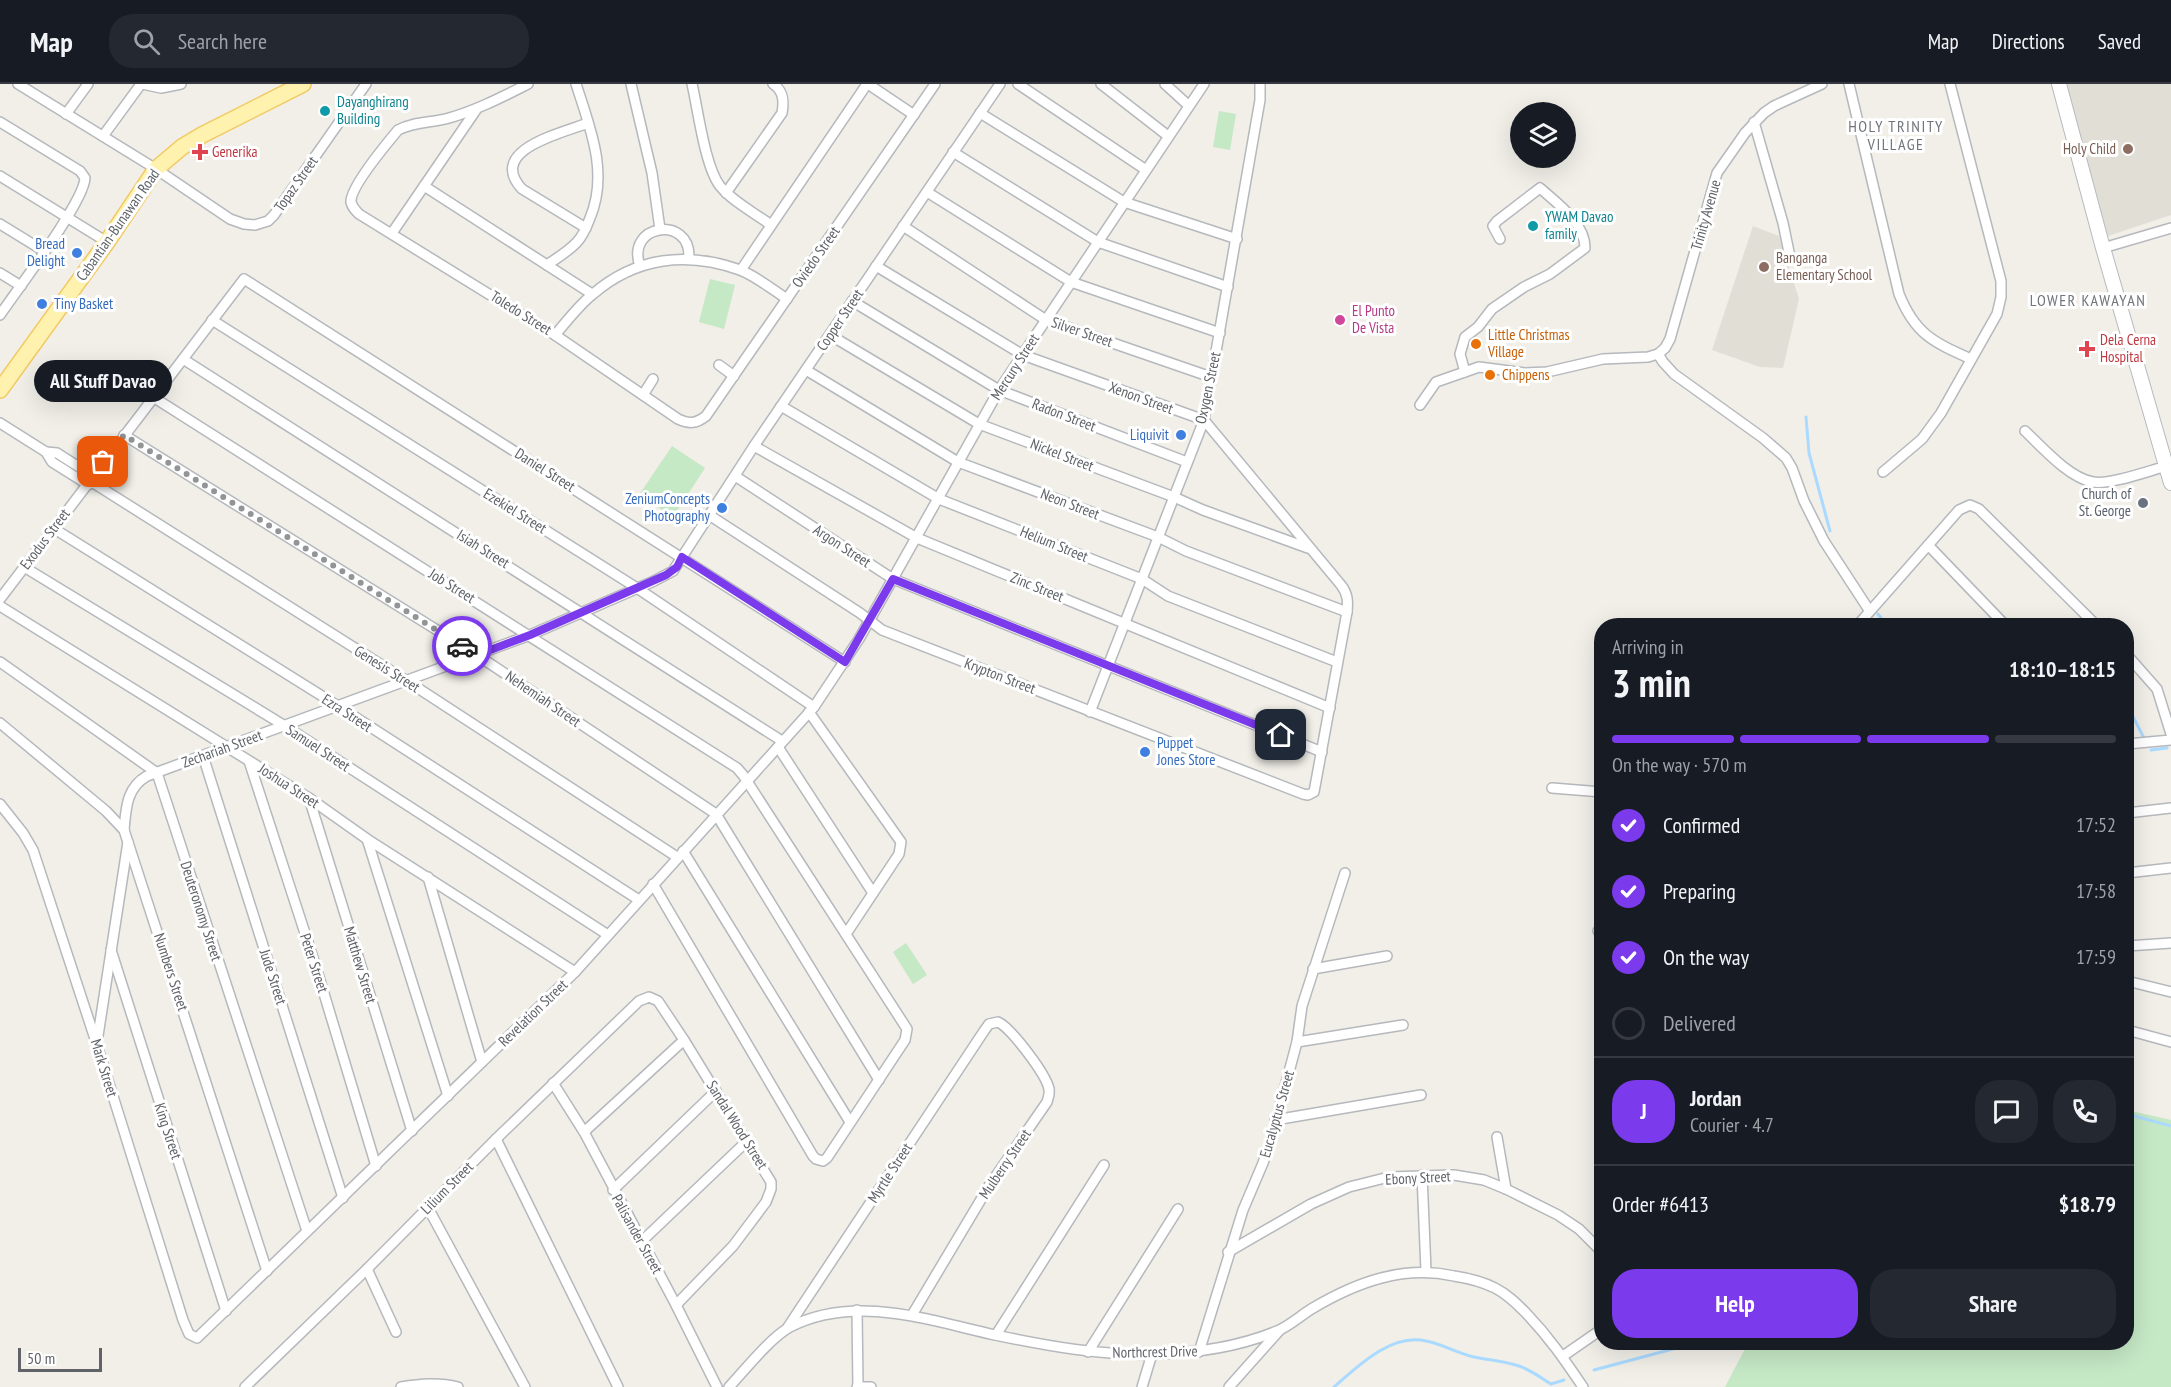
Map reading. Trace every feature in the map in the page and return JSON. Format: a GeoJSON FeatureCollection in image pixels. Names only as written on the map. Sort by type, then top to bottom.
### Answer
{"type":"FeatureCollection","features":[{"type":"Feature","properties":{"kind":"main road","name":"Cabantian-Bunawan Road"},"geometry":{"type":"LineString","coordinates":[[0,390],[107,242],[156,169],[182,147],[202,135],[303,84]]}},
{"type":"Feature","properties":{"kind":"main road"},"geometry":{"type":"LineString","coordinates":[[2059,84],[2103,248],[2171,483]]}},
{"type":"Feature","properties":{"kind":"street","name":"Topaz Street"},"geometry":{"type":"LineString","coordinates":[[18,84],[29,87],[66,114],[156,169],[230,219],[248,225],[262,224],[274,216],[366,84]]}},
{"type":"Feature","properties":{"kind":"street"},"geometry":{"type":"LineString","coordinates":[[66,114],[88,84]]}},
{"type":"Feature","properties":{"kind":"street"},"geometry":{"type":"LineString","coordinates":[[103,136],[142,84],[160,88],[181,84]]}},
{"type":"Feature","properties":{"kind":"street"},"geometry":{"type":"LineString","coordinates":[[392,233],[476,110],[528,84]]}},
{"type":"Feature","properties":{"kind":"street"},"geometry":{"type":"LineString","coordinates":[[548,264],[578,242],[597,203],[600,177],[597,156],[576,84]]}},
{"type":"Feature","properties":{"kind":"street"},"geometry":{"type":"LineString","coordinates":[[631,84],[645,140],[660,229]]}},
{"type":"Feature","properties":{"kind":"street"},"geometry":{"type":"LineString","coordinates":[[692,84],[710,163],[718,184],[726,193],[771,225]]}},
{"type":"Feature","properties":{"kind":"street"},"geometry":{"type":"LineString","coordinates":[[726,193],[782,113],[784,100],[778,87],[773,84]]}},
{"type":"Feature","properties":{"kind":"street"},"geometry":{"type":"LineString","coordinates":[[741,270],[867,84],[914,115]]}},
{"type":"Feature","properties":{"kind":"street","name":"Oviedo Street"},"geometry":{"type":"LineString","coordinates":[[692,423],[699,422],[706,416],[935,84]]}},
{"type":"Feature","properties":{"kind":"street","name":"Copper Street"},"geometry":{"type":"LineString","coordinates":[[682,557],[754,446],[1000,84]]}},
{"type":"Feature","properties":{"kind":"street"},"geometry":{"type":"LineString","coordinates":[[1018,84],[1146,170]]}},
{"type":"Feature","properties":{"kind":"street"},"geometry":{"type":"LineString","coordinates":[[1101,84],[1167,136]]}},
{"type":"Feature","properties":{"kind":"street"},"geometry":{"type":"LineString","coordinates":[[1165,84],[1188,105]]}},
{"type":"Feature","properties":{"kind":"street","name":"Mercury Street"},"geometry":{"type":"LineString","coordinates":[[845,662],[999,390],[1204,84]]}},
{"type":"Feature","properties":{"kind":"street","name":"Oxygen Street"},"geometry":{"type":"LineString","coordinates":[[1090,712],[1204,420],[1237,239],[1260,100],[1260,84]]}},
{"type":"Feature","properties":{"kind":"street","name":"Trinity Avenue"},"geometry":{"type":"LineString","coordinates":[[1658,354],[1670,339],[1717,173],[1754,122],[1774,106],[1822,84]]}},
{"type":"Feature","properties":{"kind":"street"},"geometry":{"type":"LineString","coordinates":[[1849,84],[1899,294],[1907,315],[1922,332],[1938,344],[1971,359]]}},
{"type":"Feature","properties":{"kind":"street"},"geometry":{"type":"LineString","coordinates":[[1883,472],[1922,439],[1941,413],[1997,314],[2001,297],[2001,281],[1950,84]]}},
{"type":"Feature","properties":{"kind":"street","name":"Toledo Street"},"geometry":{"type":"LineString","coordinates":[[476,110],[446,119],[409,124],[398,130],[355,189],[351,202],[358,214],[555,335],[678,419],[692,423]]}},
{"type":"Feature","properties":{"kind":"street"},"geometry":{"type":"LineString","coordinates":[[980,112],[1124,202],[1237,239]]}},
{"type":"Feature","properties":{"kind":"street"},"geometry":{"type":"LineString","coordinates":[[0,122],[83,173],[86,178],[67,217],[0,315]]}},
{"type":"Feature","properties":{"kind":"street"},"geometry":{"type":"LineString","coordinates":[[1754,122],[1789,252]]}},
{"type":"Feature","properties":{"kind":"street"},"geometry":{"type":"LineString","coordinates":[[586,228],[522,189],[514,180],[512,173],[516,157],[528,147],[588,123]]}},
{"type":"Feature","properties":{"kind":"street"},"geometry":{"type":"LineString","coordinates":[[953,152],[1098,242],[1228,287]]}},
{"type":"Feature","properties":{"kind":"street"},"geometry":{"type":"LineString","coordinates":[[0,176],[107,242]]}},
{"type":"Feature","properties":{"kind":"street"},"geometry":{"type":"LineString","coordinates":[[424,186],[592,294]]}},
{"type":"Feature","properties":{"kind":"street"},"geometry":{"type":"LineString","coordinates":[[1465,372],[1460,354],[1465,337],[1478,327],[1492,309],[1524,287],[1550,274],[1585,248],[1585,236],[1573,219],[1540,188],[1493,226],[1500,239]]}},
{"type":"Feature","properties":{"kind":"street"},"geometry":{"type":"LineString","coordinates":[[927,192],[1071,282],[1220,333]]}},
{"type":"Feature","properties":{"kind":"street"},"geometry":{"type":"LineString","coordinates":[[0,224],[44,251]]}},
{"type":"Feature","properties":{"kind":"street","name":"Silver Street"},"geometry":{"type":"LineString","coordinates":[[903,226],[1046,320],[1211,377]]}},
{"type":"Feature","properties":{"kind":"street"},"geometry":{"type":"LineString","coordinates":[[2103,248],[2171,228]]}},
{"type":"Feature","properties":{"kind":"street"},"geometry":{"type":"LineString","coordinates":[[640,266],[637,254],[640,242],[649,233],[660,229],[670,230],[680,235],[688,247],[689,258]]}},
{"type":"Feature","properties":{"kind":"street"},"geometry":{"type":"LineString","coordinates":[[555,335],[592,294],[618,276],[640,266],[666,260],[689,258],[741,270],[787,299]]}},
{"type":"Feature","properties":{"kind":"street","name":"Xenon Street"},"geometry":{"type":"LineString","coordinates":[[876,266],[1023,355],[1204,420]]}},
{"type":"Feature","properties":{"kind":"street"},"geometry":{"type":"LineString","coordinates":[[0,273],[21,286]]}},
{"type":"Feature","properties":{"kind":"street","name":"Exodus Street"},"geometry":{"type":"LineString","coordinates":[[0,599],[244,279]]}},
{"type":"Feature","properties":{"kind":"street","name":"Daniel Street"},"geometry":{"type":"LineString","coordinates":[[244,279],[845,662]]}},
{"type":"Feature","properties":{"kind":"street","name":"Radon Street"},"geometry":{"type":"LineString","coordinates":[[852,301],[999,390],[1187,462]]}},
{"type":"Feature","properties":{"kind":"street","name":"Ezekiel Street"},"geometry":{"type":"LineString","coordinates":[[212,320],[637,588],[812,710]]}},
{"type":"Feature","properties":{"kind":"street","name":"Nickel Street"},"geometry":{"type":"LineString","coordinates":[[830,335],[979,424],[1308,548]]}},
{"type":"Feature","properties":{"kind":"street"},"geometry":{"type":"LineString","coordinates":[[1420,405],[1436,382],[1479,367],[1525,373],[1547,372],[1603,359],[1648,357],[1658,354],[1668,369],[1763,438],[1786,458],[1824,541],[1869,610]]}},
{"type":"Feature","properties":{"kind":"street","name":"Isiah Street"},"geometry":{"type":"LineString","coordinates":[[183,358],[581,612],[780,744]]}},
{"type":"Feature","properties":{"kind":"street"},"geometry":{"type":"LineString","coordinates":[[719,365],[734,376]]}},
{"type":"Feature","properties":{"kind":"street","name":"Neon Street"},"geometry":{"type":"LineString","coordinates":[[806,370],[958,462],[1158,537],[1185,551],[1347,612]]}},
{"type":"Feature","properties":{"kind":"street"},"geometry":{"type":"LineString","coordinates":[[643,395],[653,379]]}},
{"type":"Feature","properties":{"kind":"street","name":"Job Street"},"geometry":{"type":"LineString","coordinates":[[153,397],[737,768],[747,780],[905,1025],[907,1033],[905,1040],[879,1080]]}},
{"type":"Feature","properties":{"kind":"street","name":"Helium Street"},"geometry":{"type":"LineString","coordinates":[[781,406],[939,499],[1142,579],[1168,596],[1337,662]]}},
{"type":"Feature","properties":{"kind":"street"},"geometry":{"type":"LineString","coordinates":[[1204,420],[1346,592],[1347,612],[1322,752]]}},
{"type":"Feature","properties":{"kind":"street","name":"Genesis Street"},"geometry":{"type":"LineString","coordinates":[[0,423],[46,453],[57,453],[92,481],[680,854]]}},
{"type":"Feature","properties":{"kind":"street"},"geometry":{"type":"LineString","coordinates":[[2025,431],[2072,473],[2094,482],[2107,481],[2167,466]]}},
{"type":"Feature","properties":{"kind":"street","name":"Nehemiah Street"},"geometry":{"type":"LineString","coordinates":[[124,435],[477,655],[716,814]]}},
{"type":"Feature","properties":{"kind":"street","name":"Zinc Street"},"geometry":{"type":"LineString","coordinates":[[754,446],[917,538],[1330,708]]}},
{"type":"Feature","properties":{"kind":"street","name":"Argon Street"},"geometry":{"type":"LineString","coordinates":[[735,476],[893,579],[1322,752]]}},
{"type":"Feature","properties":{"kind":"street"},"geometry":{"type":"LineString","coordinates":[[1863,618],[1959,510],[1970,505],[1979,509],[2089,618]]}},
{"type":"Feature","properties":{"kind":"street","name":"Krypton Street"},"geometry":{"type":"LineString","coordinates":[[709,515],[860,613],[882,630],[1090,712],[1303,794],[1311,794],[1316,787],[1322,752]]}},
{"type":"Feature","properties":{"kind":"street","name":"Ezra Street"},"geometry":{"type":"LineString","coordinates":[[53,528],[338,706],[639,900]]}},
{"type":"Feature","properties":{"kind":"street"},"geometry":{"type":"LineString","coordinates":[[1928,545],[1998,618]]}},
{"type":"Feature","properties":{"kind":"street","name":"Zechariah Street"},"geometry":{"type":"LineString","coordinates":[[97,1045],[126,835],[126,805],[134,787],[140,780],[530,635],[673,570],[682,557]]}},
{"type":"Feature","properties":{"kind":"street","name":"Samuel Street"},"geometry":{"type":"LineString","coordinates":[[24,567],[285,726],[608,935]]}},
{"type":"Feature","properties":{"kind":"street","name":"Joshua Street"},"geometry":{"type":"LineString","coordinates":[[0,606],[309,798],[368,839],[575,972]]}},
{"type":"Feature","properties":{"kind":"street"},"geometry":{"type":"LineString","coordinates":[[0,662],[157,773]]}},
{"type":"Feature","properties":{"kind":"street","name":"Revelation Street"},"geometry":{"type":"LineString","coordinates":[[194,1338],[199,1337],[575,972],[812,710],[845,662]]}},
{"type":"Feature","properties":{"kind":"street"},"geometry":{"type":"LineString","coordinates":[[2134,667],[2157,689],[2171,734]]}},
{"type":"Feature","properties":{"kind":"street"},"geometry":{"type":"LineString","coordinates":[[812,710],[898,838],[901,846],[899,854],[846,934]]}},
{"type":"Feature","properties":{"kind":"street","name":"Numbers Street"},"geometry":{"type":"LineString","coordinates":[[0,723],[106,812],[126,835],[267,1271]]}},
{"type":"Feature","properties":{"kind":"street"},"geometry":{"type":"LineString","coordinates":[[2134,743],[2171,740]]}},
{"type":"Feature","properties":{"kind":"street"},"geometry":{"type":"LineString","coordinates":[[780,744],[873,893]]}},
{"type":"Feature","properties":{"kind":"street","name":"Jude Street"},"geometry":{"type":"LineString","coordinates":[[204,756],[343,1198]]}},
{"type":"Feature","properties":{"kind":"street","name":"Peter Street"},"geometry":{"type":"LineString","coordinates":[[249,760],[316,967],[376,1166]]}},
{"type":"Feature","properties":{"kind":"street","name":"Deuteronomy Street"},"geometry":{"type":"LineString","coordinates":[[157,773],[307,1231]]}},
{"type":"Feature","properties":{"kind":"street"},"geometry":{"type":"LineString","coordinates":[[1552,788],[1594,791]]}},
{"type":"Feature","properties":{"kind":"street","name":"Matthew Street"},"geometry":{"type":"LineString","coordinates":[[309,798],[412,1131]]}},
{"type":"Feature","properties":{"kind":"street","name":"Mark Street"},"geometry":{"type":"LineString","coordinates":[[0,804],[33,850],[183,1320],[189,1334],[194,1338]]}},
{"type":"Feature","properties":{"kind":"street"},"geometry":{"type":"LineString","coordinates":[[2134,812],[2171,808]]}},
{"type":"Feature","properties":{"kind":"street"},"geometry":{"type":"LineString","coordinates":[[653,884],[813,1156],[819,1161],[827,1158],[879,1080],[716,814]]}},
{"type":"Feature","properties":{"kind":"street"},"geometry":{"type":"LineString","coordinates":[[368,839],[448,1096]]}},
{"type":"Feature","properties":{"kind":"street"},"geometry":{"type":"LineString","coordinates":[[680,854],[850,1122]]}},
{"type":"Feature","properties":{"kind":"street"},"geometry":{"type":"LineString","coordinates":[[2134,872],[2171,868]]}},
{"type":"Feature","properties":{"kind":"street","name":"Eucalyptus Street"},"geometry":{"type":"LineString","coordinates":[[1199,1352],[1228,1252],[1263,1163],[1297,1042],[1302,1006],[1345,873]]}},
{"type":"Feature","properties":{"kind":"street"},"geometry":{"type":"LineString","coordinates":[[428,877],[482,1062]]}},
{"type":"Feature","properties":{"kind":"street"},"geometry":{"type":"LineString","coordinates":[[2134,946],[2171,943]]}},
{"type":"Feature","properties":{"kind":"street","name":"King Street"},"geometry":{"type":"LineString","coordinates":[[111,950],[226,1311]]}},
{"type":"Feature","properties":{"kind":"street"},"geometry":{"type":"LineString","coordinates":[[1313,969],[1387,956]]}},
{"type":"Feature","properties":{"kind":"street"},"geometry":{"type":"LineString","coordinates":[[2134,983],[2171,992]]}},
{"type":"Feature","properties":{"kind":"street","name":"Lilium Street"},"geometry":{"type":"LineString","coordinates":[[245,1387],[639,1001],[644,998],[653,999]]}},
{"type":"Feature","properties":{"kind":"street","name":"Sandal Wood Street"},"geometry":{"type":"LineString","coordinates":[[653,999],[658,1001],[684,1040],[771,1182],[770,1196],[733,1246],[676,1305]]}},
{"type":"Feature","properties":{"kind":"street","name":"Mulberry Street"},"geometry":{"type":"LineString","coordinates":[[912,1315],[989,1186],[1047,1102],[1049,1095],[1046,1080],[1039,1069],[1006,1026],[994,1022]]}},
{"type":"Feature","properties":{"kind":"street","name":"Myrtle Street"},"geometry":{"type":"LineString","coordinates":[[788,1328],[984,1030],[994,1022]]}},
{"type":"Feature","properties":{"kind":"street"},"geometry":{"type":"LineString","coordinates":[[1297,1042],[1403,1025]]}},
{"type":"Feature","properties":{"kind":"street"},"geometry":{"type":"LineString","coordinates":[[2134,1032],[2171,1042]]}},
{"type":"Feature","properties":{"kind":"street"},"geometry":{"type":"LineString","coordinates":[[584,1132],[684,1040]]}},
{"type":"Feature","properties":{"kind":"street","name":"Palisander Street"},"geometry":{"type":"LineString","coordinates":[[553,1083],[584,1132],[717,1387]]}},
{"type":"Feature","properties":{"kind":"street"},"geometry":{"type":"LineString","coordinates":[[613,1190],[716,1091]]}},
{"type":"Feature","properties":{"kind":"street"},"geometry":{"type":"LineString","coordinates":[[1275,1120],[1421,1095]]}},
{"type":"Feature","properties":{"kind":"street"},"geometry":{"type":"LineString","coordinates":[[1497,1137],[1506,1189]]}},
{"type":"Feature","properties":{"kind":"street"},"geometry":{"type":"LineString","coordinates":[[496,1139],[618,1387]]}},
{"type":"Feature","properties":{"kind":"street"},"geometry":{"type":"LineString","coordinates":[[642,1241],[746,1142]]}},
{"type":"Feature","properties":{"kind":"street"},"geometry":{"type":"LineString","coordinates":[[996,1335],[1104,1165]]}},
{"type":"Feature","properties":{"kind":"street","name":"Ebony Street"},"geometry":{"type":"LineString","coordinates":[[1228,1252],[1311,1204],[1349,1186],[1389,1177],[1454,1174],[1484,1180],[1506,1189],[1558,1215],[1579,1229],[1594,1244]]}},
{"type":"Feature","properties":{"kind":"street"},"geometry":{"type":"LineString","coordinates":[[1422,1175],[1426,1271]]}},
{"type":"Feature","properties":{"kind":"street"},"geometry":{"type":"LineString","coordinates":[[428,1206],[525,1387]]}},
{"type":"Feature","properties":{"kind":"street"},"geometry":{"type":"LineString","coordinates":[[1088,1352],[1178,1209]]}},
{"type":"Feature","properties":{"kind":"street"},"geometry":{"type":"LineString","coordinates":[[367,1269],[396,1332]]}},
{"type":"Feature","properties":{"kind":"street","name":"Northcrest Drive"},"geometry":{"type":"LineString","coordinates":[[729,1387],[788,1328],[835,1312],[857,1310],[912,1315],[996,1335],[1088,1352],[1152,1354],[1199,1352],[1236,1345],[1280,1330],[1343,1292],[1393,1274],[1426,1271],[1453,1275],[1495,1288],[1518,1306],[1547,1335],[1583,1387]]}},
{"type":"Feature","properties":{"kind":"street"},"geometry":{"type":"LineString","coordinates":[[857,1310],[858,1387],[872,1387]]}},
{"type":"Feature","properties":{"kind":"street"},"geometry":{"type":"LineString","coordinates":[[1229,1387],[1280,1330]]}},
{"type":"Feature","properties":{"kind":"street"},"geometry":{"type":"LineString","coordinates":[[1563,1356],[1594,1335]]}},
{"type":"Feature","properties":{"kind":"street"},"geometry":{"type":"LineString","coordinates":[[1142,1387],[1152,1354]]}},
{"type":"Feature","properties":{"kind":"street"},"geometry":{"type":"LineString","coordinates":[[401,1387],[424,1383],[458,1387]]}},
{"type":"Feature","properties":{"kind":"shaded area","name":"Holy Child"},"geometry":{"type":"Polygon","coordinates":[[[2066,84],[2171,84],[2171,215],[2108,236],[2066,84]]]}},
{"type":"Feature","properties":{"kind":"shaded area","name":"Banganga Elementary School"},"geometry":{"type":"Polygon","coordinates":[[[1753,226],[1779,236],[1799,299],[1783,368],[1760,367],[1712,350],[1753,226]]]}},
{"type":"Feature","properties":{"kind":"green space"},"geometry":{"type":"Polygon","coordinates":[[[1219,111],[1236,114],[1230,150],[1213,147],[1219,111]]]}},
{"type":"Feature","properties":{"kind":"green space"},"geometry":{"type":"Polygon","coordinates":[[[710,279],[735,285],[724,329],[699,322],[710,279]]]}},
{"type":"Feature","properties":{"kind":"green space"},"geometry":{"type":"Polygon","coordinates":[[[672,446],[705,468],[673,517],[639,495],[672,446]]]}},
{"type":"Feature","properties":{"kind":"green space"},"geometry":{"type":"Polygon","coordinates":[[[906,943],[927,975],[913,984],[893,952],[906,943]]]}},
{"type":"Feature","properties":{"kind":"green space"},"geometry":{"type":"Polygon","coordinates":[[[2134,1112],[2171,1120],[2171,1387],[1725,1387],[1744,1350],[2134,1350],[2134,1112]]]}},
{"type":"Feature","properties":{"kind":"waterway"},"geometry":{"type":"LineString","coordinates":[[1806,417],[1809,453],[1830,531]]}},
{"type":"Feature","properties":{"kind":"waterway"},"geometry":{"type":"LineString","coordinates":[[1878,614],[1881,618]]}},
{"type":"Feature","properties":{"kind":"waterway"},"geometry":{"type":"LineString","coordinates":[[2134,719],[2144,738]]}},
{"type":"Feature","properties":{"kind":"waterway"},"geometry":{"type":"LineString","coordinates":[[2151,750],[2167,748]]}},
{"type":"Feature","properties":{"kind":"waterway"},"geometry":{"type":"LineString","coordinates":[[2134,1116],[2171,1126]]}},
{"type":"Feature","properties":{"kind":"waterway"},"geometry":{"type":"LineString","coordinates":[[1334,1387],[1376,1353],[1400,1342],[1413,1340],[1432,1342],[1474,1357],[1519,1366],[1551,1384]]}},
{"type":"Feature","properties":{"kind":"waterway"},"geometry":{"type":"LineString","coordinates":[[1594,1370],[1669,1350]]}},
{"type":"Feature","properties":{"kind":"waterway"},"geometry":{"type":"LineString","coordinates":[[1551,1384],[1564,1380]]}},
{"type":"Feature","properties":{"kind":"way so far"},"geometry":{"type":"LineString","coordinates":[[103,462],[124,435],[462,646]]}},
{"type":"Feature","properties":{"kind":"place","name":"Dayanghirang Building"},"geometry":{"type":"Point","coordinates":[325,111]}},
{"type":"Feature","properties":{"kind":"place","name":"Holy Child"},"geometry":{"type":"Point","coordinates":[2128,149]}},
{"type":"Feature","properties":{"kind":"place","name":"Generika"},"geometry":{"type":"Point","coordinates":[200,152]}},
{"type":"Feature","properties":{"kind":"place","name":"YWAM Davao family"},"geometry":{"type":"Point","coordinates":[1533,226]}},
{"type":"Feature","properties":{"kind":"place","name":"Bread Delight"},"geometry":{"type":"Point","coordinates":[77,253]}},
{"type":"Feature","properties":{"kind":"place","name":"Banganga Elementary School"},"geometry":{"type":"Point","coordinates":[1764,267]}},
{"type":"Feature","properties":{"kind":"place","name":"Tiny Basket"},"geometry":{"type":"Point","coordinates":[42,304]}},
{"type":"Feature","properties":{"kind":"place","name":"El Punto De Vista"},"geometry":{"type":"Point","coordinates":[1340,320]}},
{"type":"Feature","properties":{"kind":"place","name":"Little Christmas Village"},"geometry":{"type":"Point","coordinates":[1476,344]}},
{"type":"Feature","properties":{"kind":"place","name":"Dela Cerna Hospital"},"geometry":{"type":"Point","coordinates":[2087,349]}},
{"type":"Feature","properties":{"kind":"place","name":"Chippens"},"geometry":{"type":"Point","coordinates":[1490,375]}},
{"type":"Feature","properties":{"kind":"place","name":"Liquivit"},"geometry":{"type":"Point","coordinates":[1181,435]}},
{"type":"Feature","properties":{"kind":"place","name":"All Stuff Davao"},"geometry":{"type":"Point","coordinates":[103,462]}},
{"type":"Feature","properties":{"kind":"place","name":"Church of St. George"},"geometry":{"type":"Point","coordinates":[2143,503]}},
{"type":"Feature","properties":{"kind":"place","name":"ZeniumConcepts Photography"},"geometry":{"type":"Point","coordinates":[722,508]}},
{"type":"Feature","properties":{"kind":"place","name":"Puppet Jones Store"},"geometry":{"type":"Point","coordinates":[1145,752]}},
{"type":"Feature","properties":{"kind":"district","name":"HOLY TRINITY VILLAGE"},"geometry":{"type":"Point","coordinates":[1896,135]}},
{"type":"Feature","properties":{"kind":"district","name":"LOWER KAWAYAN"},"geometry":{"type":"Point","coordinates":[2088,300]}},
{"type":"Feature","properties":{"kind":"route"},"geometry":{"type":"LineString","coordinates":[[462,646],[477,655],[530,635],[666,575],[677,567],[682,557],[845,662],[893,579],[1281,735]]}}]}
